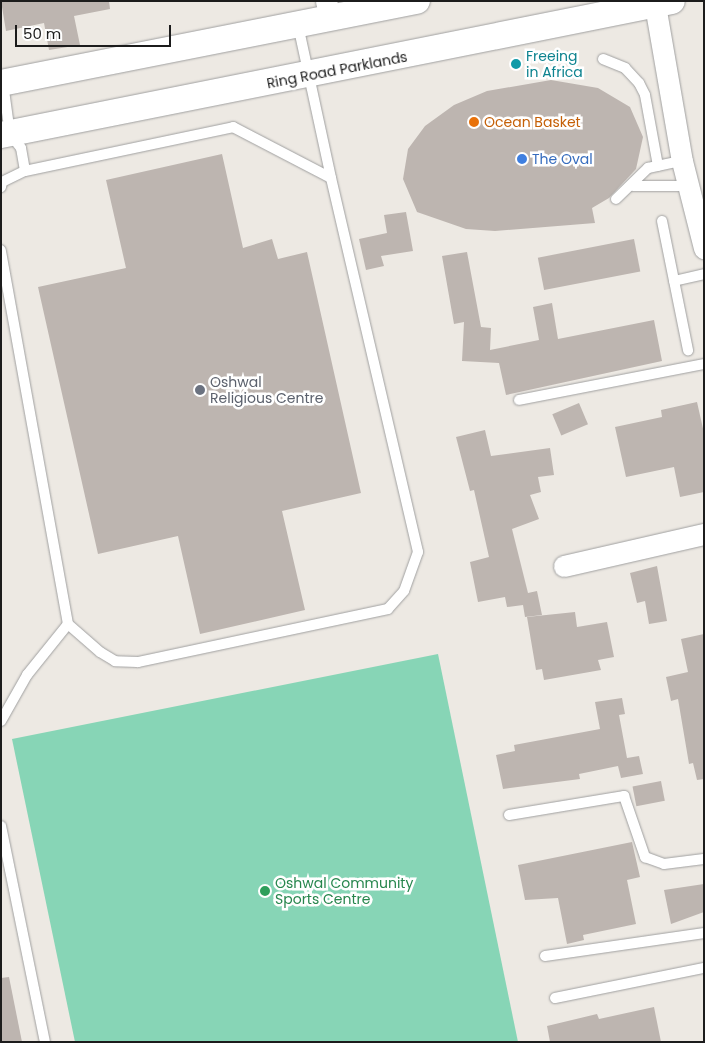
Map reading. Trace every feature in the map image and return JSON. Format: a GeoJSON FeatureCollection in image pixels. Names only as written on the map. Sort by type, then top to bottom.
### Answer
{"type":"FeatureCollection","features":[{"type":"Feature","properties":{"kind":"street"},"geometry":{"type":"LineString","coordinates":[[2,83],[298,23],[328,9],[417,1]]}},
{"type":"Feature","properties":{"kind":"street"},"geometry":{"type":"LineString","coordinates":[[664,3],[682,161],[690,186],[704,248]]}},
{"type":"Feature","properties":{"kind":"street","name":"Ring Road Parklands"},"geometry":{"type":"LineString","coordinates":[[6,134],[309,76],[664,3]]}},
{"type":"Feature","properties":{"kind":"street"},"geometry":{"type":"LineString","coordinates":[[564,566],[704,534]]}},
{"type":"Feature","properties":{"kind":"lane"},"geometry":{"type":"LineString","coordinates":[[1,250],[68,624],[100,652],[115,660],[138,662],[388,609],[404,591],[418,552],[331,178],[298,23]]}},
{"type":"Feature","properties":{"kind":"lane"},"geometry":{"type":"LineString","coordinates":[[603,59],[625,68],[639,83],[645,95],[658,166]]}},
{"type":"Feature","properties":{"kind":"lane"},"geometry":{"type":"LineString","coordinates":[[2,83],[6,134],[21,148],[26,171]]}},
{"type":"Feature","properties":{"kind":"lane"},"geometry":{"type":"LineString","coordinates":[[1,187],[2,182],[26,171],[233,127],[331,178]]}},
{"type":"Feature","properties":{"kind":"lane"},"geometry":{"type":"LineString","coordinates":[[616,199],[633,186],[648,168],[682,161]]}},
{"type":"Feature","properties":{"kind":"lane"},"geometry":{"type":"LineString","coordinates":[[633,186],[690,186]]}},
{"type":"Feature","properties":{"kind":"lane"},"geometry":{"type":"LineString","coordinates":[[662,221],[688,350]]}},
{"type":"Feature","properties":{"kind":"lane"},"geometry":{"type":"LineString","coordinates":[[674,281],[704,274]]}},
{"type":"Feature","properties":{"kind":"lane"},"geometry":{"type":"LineString","coordinates":[[519,400],[704,364]]}},
{"type":"Feature","properties":{"kind":"lane"},"geometry":{"type":"LineString","coordinates":[[1,721],[27,675],[68,624]]}},
{"type":"Feature","properties":{"kind":"lane"},"geometry":{"type":"LineString","coordinates":[[509,815],[624,796],[645,857],[664,864],[704,858]]}},
{"type":"Feature","properties":{"kind":"lane"},"geometry":{"type":"LineString","coordinates":[[1,826],[45,1042]]}},
{"type":"Feature","properties":{"kind":"lane"},"geometry":{"type":"LineString","coordinates":[[545,956],[704,932]]}},
{"type":"Feature","properties":{"kind":"lane"},"geometry":{"type":"LineString","coordinates":[[555,998],[704,968]]}},
{"type":"Feature","properties":{"kind":"green space","name":"Oshwal Community Sports Centre"},"geometry":{"type":"Polygon","coordinates":[[[438,654],[518,1042],[75,1042],[12,739],[438,654]]]}},
{"type":"Feature","properties":{"kind":"building"},"geometry":{"type":"Polygon","coordinates":[[[1,1],[109,1],[110,9],[74,16],[80,45],[49,50],[44,23],[6,31],[1,1]]]}},
{"type":"Feature","properties":{"kind":"building","name":"The Oval"},"geometry":{"type":"Polygon","coordinates":[[[551,80],[598,88],[630,107],[643,137],[636,169],[609,198],[592,208],[595,223],[495,231],[466,229],[417,212],[403,179],[408,149],[425,126],[454,105],[487,91],[551,80]]]}},
{"type":"Feature","properties":{"kind":"building","name":"Oshwal Religious Centre"},"geometry":{"type":"Polygon","coordinates":[[[222,154],[243,248],[272,239],[278,259],[307,252],[361,493],[282,511],[305,610],[200,634],[178,536],[98,554],[38,287],[126,268],[106,180],[222,154]]]}},
{"type":"Feature","properties":{"kind":"building"},"geometry":{"type":"Polygon","coordinates":[[[406,212],[413,251],[381,256],[384,266],[366,270],[359,239],[387,233],[384,215],[406,212]]]}},
{"type":"Feature","properties":{"kind":"building"},"geometry":{"type":"Polygon","coordinates":[[[634,239],[640,271],[544,290],[538,258],[634,239]]]}},
{"type":"Feature","properties":{"kind":"building"},"geometry":{"type":"Polygon","coordinates":[[[467,252],[481,327],[491,328],[490,350],[539,340],[533,307],[552,303],[558,339],[654,320],[662,361],[506,395],[499,363],[462,361],[464,322],[454,324],[442,256],[467,252]]]}},
{"type":"Feature","properties":{"kind":"building"},"geometry":{"type":"Polygon","coordinates":[[[697,402],[704,433],[704,492],[680,497],[674,467],[626,477],[615,427],[662,417],[661,410],[697,402]]]}},
{"type":"Feature","properties":{"kind":"building"},"geometry":{"type":"Polygon","coordinates":[[[579,403],[588,424],[561,436],[552,414],[579,403]]]}},
{"type":"Feature","properties":{"kind":"building"},"geometry":{"type":"Polygon","coordinates":[[[485,430],[491,456],[550,448],[554,475],[538,477],[541,492],[530,495],[539,519],[512,529],[528,593],[537,591],[542,615],[525,617],[523,605],[507,607],[505,597],[478,602],[470,562],[489,557],[474,490],[470,491],[456,437],[485,430]]]}},
{"type":"Feature","properties":{"kind":"building"},"geometry":{"type":"Polygon","coordinates":[[[657,566],[667,621],[649,624],[645,601],[637,603],[630,573],[657,566]]]}},
{"type":"Feature","properties":{"kind":"building"},"geometry":{"type":"Polygon","coordinates":[[[575,612],[577,627],[607,622],[614,657],[598,660],[601,670],[544,680],[542,669],[536,670],[527,617],[575,612]]]}},
{"type":"Feature","properties":{"kind":"building"},"geometry":{"type":"Polygon","coordinates":[[[704,634],[704,779],[697,780],[693,763],[689,764],[678,699],[671,701],[666,677],[688,672],[681,639],[704,634]]]}},
{"type":"Feature","properties":{"kind":"building"},"geometry":{"type":"Polygon","coordinates":[[[622,698],[625,714],[619,715],[627,758],[639,756],[643,774],[621,778],[618,766],[579,774],[580,779],[503,789],[496,755],[515,751],[514,745],[600,729],[595,702],[622,698]]]}},
{"type":"Feature","properties":{"kind":"building"},"geometry":{"type":"Polygon","coordinates":[[[661,781],[665,801],[636,806],[633,787],[661,781]]]}},
{"type":"Feature","properties":{"kind":"building"},"geometry":{"type":"Polygon","coordinates":[[[632,842],[640,877],[627,880],[636,924],[583,935],[584,940],[567,944],[558,898],[525,900],[518,865],[632,842]]]}},
{"type":"Feature","properties":{"kind":"building"},"geometry":{"type":"Polygon","coordinates":[[[704,884],[704,912],[671,924],[664,890],[704,884]]]}},
{"type":"Feature","properties":{"kind":"building"},"geometry":{"type":"Polygon","coordinates":[[[9,977],[22,1042],[1,1042],[1,978],[9,977]]]}},
{"type":"Feature","properties":{"kind":"building"},"geometry":{"type":"Polygon","coordinates":[[[654,1007],[661,1042],[550,1042],[547,1026],[597,1014],[599,1019],[654,1007]]]}},
{"type":"Feature","properties":{"kind":"place","name":"Freeing in Africa"},"geometry":{"type":"Point","coordinates":[516,64]}},
{"type":"Feature","properties":{"kind":"place","name":"Ocean Basket"},"geometry":{"type":"Point","coordinates":[474,122]}},
{"type":"Feature","properties":{"kind":"place","name":"The Oval"},"geometry":{"type":"Point","coordinates":[522,159]}},
{"type":"Feature","properties":{"kind":"place","name":"Oshwal Religious Centre"},"geometry":{"type":"Point","coordinates":[200,390]}},
{"type":"Feature","properties":{"kind":"place","name":"Oshwal Community Sports Centre"},"geometry":{"type":"Point","coordinates":[265,891]}}]}
